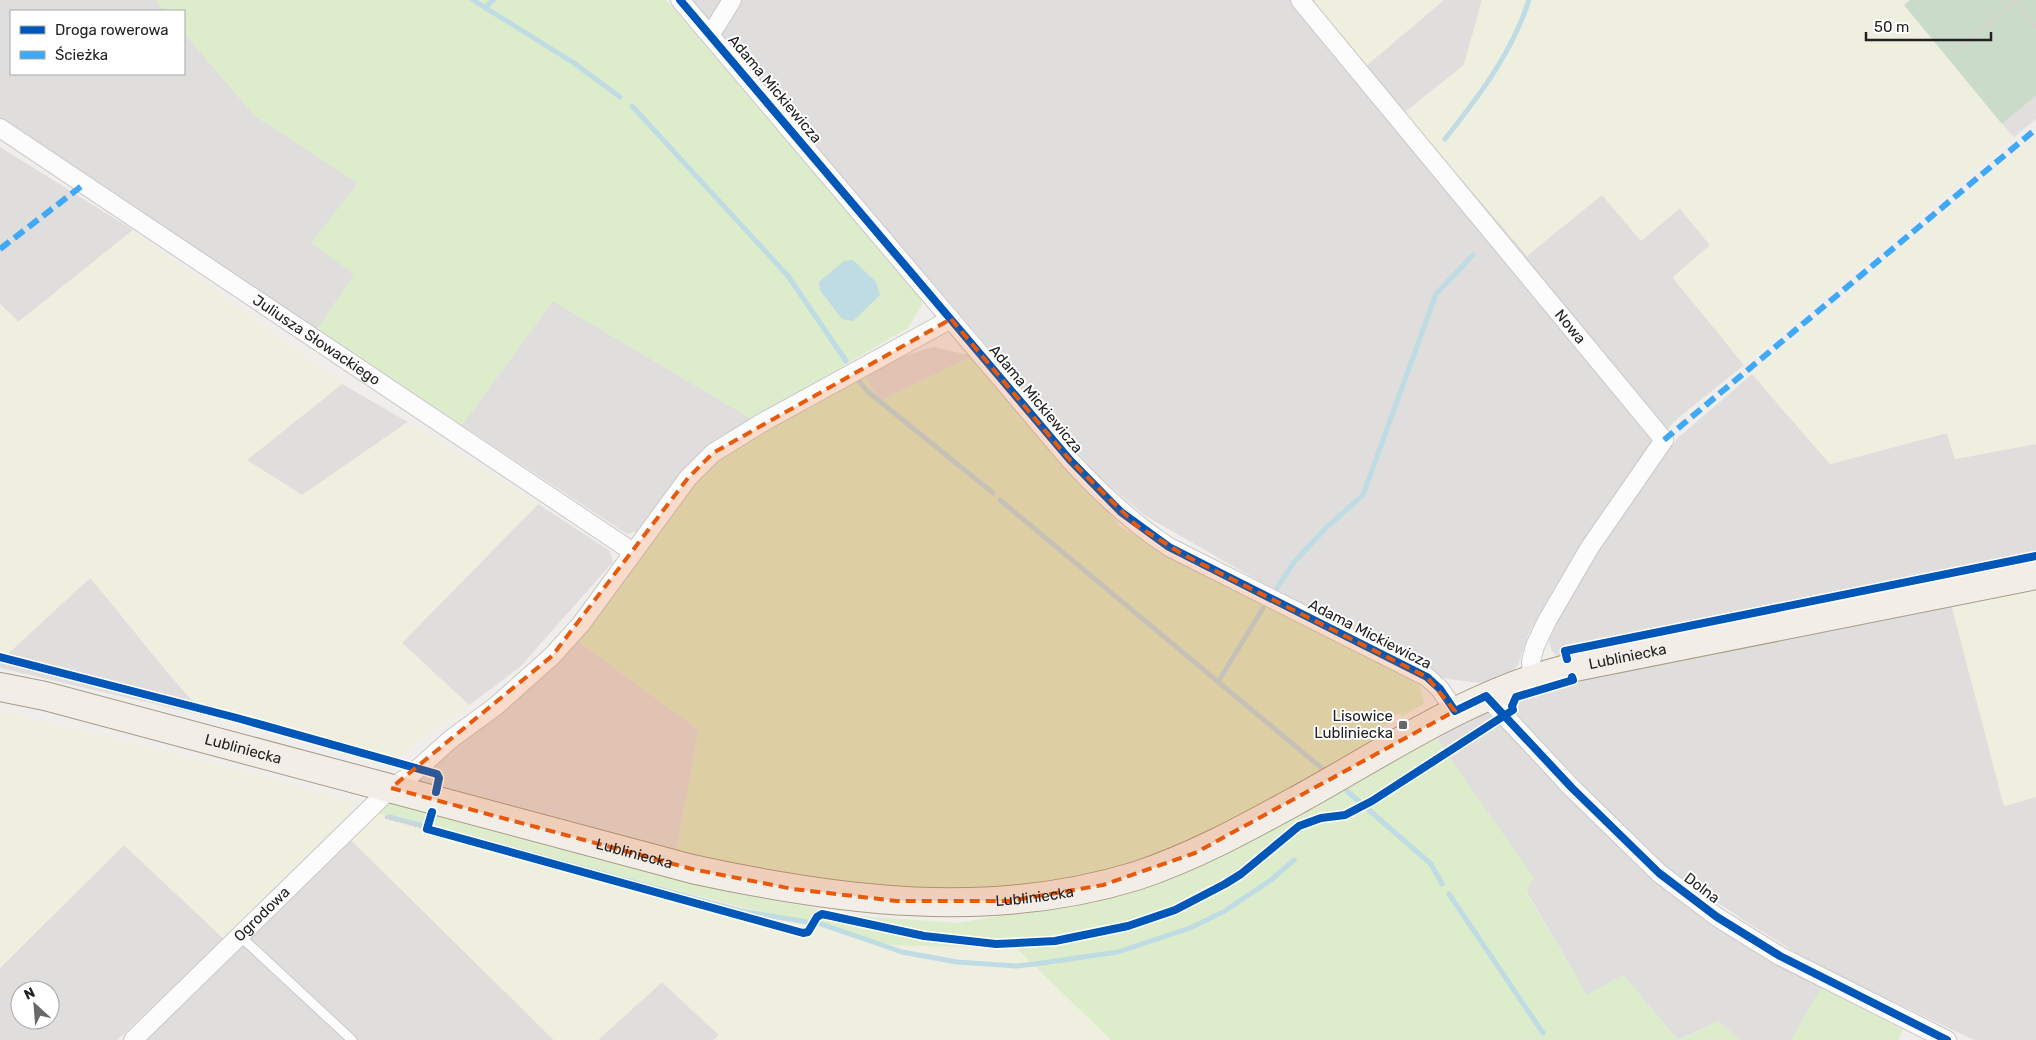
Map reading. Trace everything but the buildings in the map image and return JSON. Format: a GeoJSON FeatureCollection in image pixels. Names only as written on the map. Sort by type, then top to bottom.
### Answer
{"type":"FeatureCollection","features":[{"type":"Feature","properties":{"kind":"main road","name":"Lubliniecka"},"geometry":{"type":"LineString","coordinates":[[0,687],[45,696],[692,869],[792,889],[897,901],[1009,901],[1050,896],[1103,885],[1137,875],[1195,853],[1250,826],[1455,711],[1486,696],[1532,678],[1570,668],[2036,574]]}},
{"type":"Feature","properties":{"kind":"street","name":"Adama Mickiewicza"},"geometry":{"type":"LineString","coordinates":[[680,0],[711,34],[1077,467],[1110,502],[1136,525],[1184,555],[1427,677],[1440,689],[1455,711]]}},
{"type":"Feature","properties":{"kind":"street"},"geometry":{"type":"LineString","coordinates":[[711,34],[732,0]]}},
{"type":"Feature","properties":{"kind":"street","name":"Nowa"},"geometry":{"type":"LineString","coordinates":[[1300,0],[1664,440],[1590,547],[1548,619],[1534,646],[1532,678]]}},
{"type":"Feature","properties":{"kind":"street","name":"Juliusza Słowackiego"},"geometry":{"type":"LineString","coordinates":[[0,128],[633,552]]}},
{"type":"Feature","properties":{"kind":"street","name":"Ogrodowa"},"geometry":{"type":"LineString","coordinates":[[132,1040],[391,788],[418,768],[451,739],[496,706],[539,669],[580,624],[688,478],[713,453],[765,420],[951,319]]}},
{"type":"Feature","properties":{"kind":"street","name":"Dolna"},"geometry":{"type":"LineString","coordinates":[[1486,696],[1572,788],[1659,873],[1710,912],[1780,956],[1947,1040]]}},
{"type":"Feature","properties":{"kind":"lane"},"geometry":{"type":"LineString","coordinates":[[240,936],[352,1040]]}},
{"type":"Feature","properties":{"kind":"path"},"geometry":{"type":"LineString","coordinates":[[1954,51],[2016,1],[2036,26]]}},
{"type":"Feature","properties":{"kind":"path"},"geometry":{"type":"LineString","coordinates":[[370,809],[391,820],[436,832]]}},
{"type":"Feature","properties":{"kind":"path"},"geometry":{"type":"LineString","coordinates":[[427,829],[429,820]]}},
{"type":"Feature","properties":{"kind":"highlighted area"},"geometry":{"type":"Polygon","coordinates":[[[951,319],[1070,460],[1136,525],[1184,555],[1427,677],[1455,711],[1195,853],[1103,885],[1009,901],[897,901],[793,889],[692,869],[391,788],[552,656],[688,478],[713,453],[951,319]]]}},
{"type":"Feature","properties":{"kind":"shaded area"},"geometry":{"type":"Polygon","coordinates":[[[0,0],[156,0],[164,10],[10,10],[10,75],[185,75],[185,34],[255,116],[358,183],[312,243],[355,274],[317,329],[0,118],[0,0]]]}},
{"type":"Feature","properties":{"kind":"shaded area"},"geometry":{"type":"Polygon","coordinates":[[[691,0],[1316,0],[1314,3],[1367,65],[1444,0],[1482,0],[1464,65],[1405,112],[1602,194],[1679,208],[1710,245],[1673,278],[1744,365],[1678,418],[1647,452],[1556,585],[1528,635],[1518,665],[1511,673],[1480,683],[1441,678],[1280,593],[1144,515],[1099,477],[691,0]]]}},
{"type":"Feature","properties":{"kind":"shaded area"},"geometry":{"type":"Polygon","coordinates":[[[2036,96],[2036,119],[2014,137],[2002,124],[2036,96]]]}},
{"type":"Feature","properties":{"kind":"shaded area"},"geometry":{"type":"Polygon","coordinates":[[[0,147],[133,230],[18,322],[0,304],[0,147]]]}},
{"type":"Feature","properties":{"kind":"shaded area"},"geometry":{"type":"Polygon","coordinates":[[[553,301],[752,419],[704,451],[638,531],[627,534],[462,425],[553,301]]]}},
{"type":"Feature","properties":{"kind":"shaded area"},"geometry":{"type":"Polygon","coordinates":[[[933,347],[973,356],[880,401],[864,375],[894,359],[933,347]]]}},
{"type":"Feature","properties":{"kind":"shaded area"},"geometry":{"type":"Polygon","coordinates":[[[1752,374],[1830,464],[1947,433],[1955,459],[2036,444],[2036,560],[1559,659],[1552,651],[1549,642],[1553,623],[1648,477],[1678,438],[1752,374]]]}},
{"type":"Feature","properties":{"kind":"shaded area"},"geometry":{"type":"Polygon","coordinates":[[[342,384],[408,422],[302,495],[246,460],[342,384]]]}},
{"type":"Feature","properties":{"kind":"shaded area"},"geometry":{"type":"Polygon","coordinates":[[[538,504],[610,551],[613,562],[520,667],[469,705],[402,643],[538,504]]]}},
{"type":"Feature","properties":{"kind":"shaded area"},"geometry":{"type":"Polygon","coordinates":[[[90,577],[166,671],[206,716],[0,668],[0,661],[90,577]]]}},
{"type":"Feature","properties":{"kind":"shaded area"},"geometry":{"type":"Polygon","coordinates":[[[1951,603],[2004,806],[2036,797],[2036,1040],[1974,1040],[1814,964],[1745,921],[1672,872],[1632,835],[1531,731],[1515,712],[1512,703],[1518,693],[1622,667],[1664,664],[1713,655],[1747,641],[1951,603]]]}},
{"type":"Feature","properties":{"kind":"shaded area"},"geometry":{"type":"Polygon","coordinates":[[[577,640],[699,730],[676,854],[417,785],[417,779],[569,651],[577,640]]]}},
{"type":"Feature","properties":{"kind":"shaded area"},"geometry":{"type":"Polygon","coordinates":[[[1485,709],[1492,711],[1557,785],[1651,878],[1693,910],[1822,987],[1791,1040],[1740,1040],[1718,1021],[1678,1040],[1623,975],[1587,995],[1435,735],[1485,709]]]}},
{"type":"Feature","properties":{"kind":"shaded area"},"geometry":{"type":"Polygon","coordinates":[[[349,838],[554,1040],[141,1040],[349,838]]]}},
{"type":"Feature","properties":{"kind":"shaded area"},"geometry":{"type":"Polygon","coordinates":[[[124,845],[224,939],[117,1040],[0,1040],[0,968],[124,845]]]}},
{"type":"Feature","properties":{"kind":"shaded area"},"geometry":{"type":"Polygon","coordinates":[[[662,982],[719,1035],[714,1040],[598,1040],[662,982]]]}},
{"type":"Feature","properties":{"kind":"green space"},"geometry":{"type":"Polygon","coordinates":[[[156,0],[666,0],[921,296],[922,305],[908,328],[752,419],[553,301],[462,425],[317,329],[354,274],[311,243],[358,183],[255,116],[185,34],[185,10],[164,10],[156,0]]]}},
{"type":"Feature","properties":{"kind":"green space"},"geometry":{"type":"Polygon","coordinates":[[[1316,0],[1444,0],[1367,65],[1314,2],[1316,0]]]}},
{"type":"Feature","properties":{"kind":"green space"},"geometry":{"type":"Polygon","coordinates":[[[1482,0],[1910,0],[1905,5],[2014,137],[1744,365],[1673,277],[1710,245],[1680,208],[1641,241],[1602,195],[1527,256],[1405,113],[1464,65],[1482,0]]]}},
{"type":"Feature","properties":{"kind":"green space"},"geometry":{"type":"Polygon","coordinates":[[[1910,0],[2036,0],[2036,96],[2002,124],[1904,5],[1910,0]]]}},
{"type":"Feature","properties":{"kind":"green space"},"geometry":{"type":"Polygon","coordinates":[[[2036,136],[2036,444],[1955,459],[1947,433],[1830,464],[1752,374],[2036,136]]]}},
{"type":"Feature","properties":{"kind":"green space"},"geometry":{"type":"Polygon","coordinates":[[[133,230],[342,384],[247,460],[302,495],[408,422],[538,504],[402,643],[469,705],[390,762],[206,716],[90,578],[0,661],[0,304],[19,322],[133,230]]]}},
{"type":"Feature","properties":{"kind":"green space"},"geometry":{"type":"Polygon","coordinates":[[[973,356],[1122,528],[1420,685],[1424,704],[1402,716],[1400,713],[1392,718],[1393,721],[1374,732],[1375,738],[1353,758],[1148,865],[1011,893],[876,890],[676,854],[699,730],[577,640],[710,463],[748,439],[864,375],[880,401],[973,356]]]}},
{"type":"Feature","properties":{"kind":"green space"},"geometry":{"type":"Polygon","coordinates":[[[2036,586],[2036,797],[2004,806],[1951,603],[2036,586]]]}},
{"type":"Feature","properties":{"kind":"green space"},"geometry":{"type":"Polygon","coordinates":[[[0,711],[164,751],[353,801],[348,819],[224,939],[124,845],[0,968],[0,711]]]}},
{"type":"Feature","properties":{"kind":"green space"},"geometry":{"type":"Polygon","coordinates":[[[1434,735],[1534,878],[1526,892],[1587,995],[1623,975],[1678,1040],[1111,1040],[1017,949],[889,945],[376,813],[387,803],[397,801],[732,893],[860,916],[958,923],[1114,896],[1193,865],[1434,735]]]}},
{"type":"Feature","properties":{"kind":"green space"},"geometry":{"type":"Polygon","coordinates":[[[376,813],[888,945],[1017,949],[1111,1040],[714,1040],[719,1035],[662,982],[598,1040],[554,1040],[349,838],[376,813]]]}},
{"type":"Feature","properties":{"kind":"green space"},"geometry":{"type":"Polygon","coordinates":[[[1822,987],[1903,1030],[1898,1040],[1791,1040],[1822,987]]]}},
{"type":"Feature","properties":{"kind":"green space"},"geometry":{"type":"Polygon","coordinates":[[[1718,1021],[1740,1040],[1679,1040],[1718,1021]]]}},
{"type":"Feature","properties":{"kind":"water"},"geometry":{"type":"Polygon","coordinates":[[[853,260],[876,282],[880,295],[853,321],[842,319],[820,290],[819,282],[844,261],[853,260]]]}},
{"type":"Feature","properties":{"kind":"waterway"},"geometry":{"type":"LineString","coordinates":[[473,0],[574,63],[620,97]]}},
{"type":"Feature","properties":{"kind":"waterway"},"geometry":{"type":"LineString","coordinates":[[485,8],[493,0]]}},
{"type":"Feature","properties":{"kind":"waterway"},"geometry":{"type":"LineString","coordinates":[[1445,139],[1470,107],[1504,56],[1529,0]]}},
{"type":"Feature","properties":{"kind":"waterway"},"geometry":{"type":"LineString","coordinates":[[632,106],[788,276],[846,361]]}},
{"type":"Feature","properties":{"kind":"waterway"},"geometry":{"type":"LineString","coordinates":[[1277,588],[1294,562],[1327,527],[1363,495],[1436,294],[1473,255]]}},
{"type":"Feature","properties":{"kind":"waterway"},"geometry":{"type":"LineString","coordinates":[[858,380],[867,391],[993,493]]}},
{"type":"Feature","properties":{"kind":"waterway"},"geometry":{"type":"LineString","coordinates":[[1000,500],[1324,770]]}},
{"type":"Feature","properties":{"kind":"waterway"},"geometry":{"type":"LineString","coordinates":[[1218,682],[1263,608]]}},
{"type":"Feature","properties":{"kind":"waterway"},"geometry":{"type":"LineString","coordinates":[[1347,791],[1431,864],[1442,884]]}},
{"type":"Feature","properties":{"kind":"waterway"},"geometry":{"type":"LineString","coordinates":[[389,817],[420,825]]}},
{"type":"Feature","properties":{"kind":"waterway"},"geometry":{"type":"LineString","coordinates":[[437,829],[741,911],[807,922]]}},
{"type":"Feature","properties":{"kind":"waterway"},"geometry":{"type":"LineString","coordinates":[[821,924],[902,952],[957,962],[1016,966],[1035,964],[1118,952],[1190,928],[1223,912],[1271,880],[1294,860]]}},
{"type":"Feature","properties":{"kind":"waterway"},"geometry":{"type":"LineString","coordinates":[[1449,894],[1543,1033]]}},
{"type":"Feature","properties":{"kind":"marked path"},"geometry":{"type":"LineString","coordinates":[[1664,440],[2036,129]]}},
{"type":"Feature","properties":{"kind":"marked path"},"geometry":{"type":"LineString","coordinates":[[0,249],[83,185]]}},
{"type":"Feature","properties":{"kind":"cycle path"},"geometry":{"type":"LineString","coordinates":[[680,0],[1070,460],[1121,512],[1169,547],[1427,677],[1440,689],[1455,711],[1486,696],[1572,788],[1659,873],[1717,917],[1780,956],[1947,1040]]}},
{"type":"Feature","properties":{"kind":"cycle path"},"geometry":{"type":"LineString","coordinates":[[1567,659],[1565,651],[2036,556]]}},
{"type":"Feature","properties":{"kind":"cycle path"},"geometry":{"type":"LineString","coordinates":[[0,657],[237,718],[437,774],[439,778],[436,792]]}},
{"type":"Feature","properties":{"kind":"cycle path"},"geometry":{"type":"LineString","coordinates":[[432,812],[427,829],[803,933],[808,932],[817,917],[822,914],[924,936],[996,944],[1055,941],[1128,926],[1175,910],[1241,874],[1299,826],[1321,818],[1345,815],[1372,801],[1513,710],[1512,706],[1516,697],[1573,680],[1572,677]]}},
{"type":"Feature","properties":{"kind":"place","name":"Lisowice Lubliniecka"},"geometry":{"type":"Point","coordinates":[1403,725]}}]}
